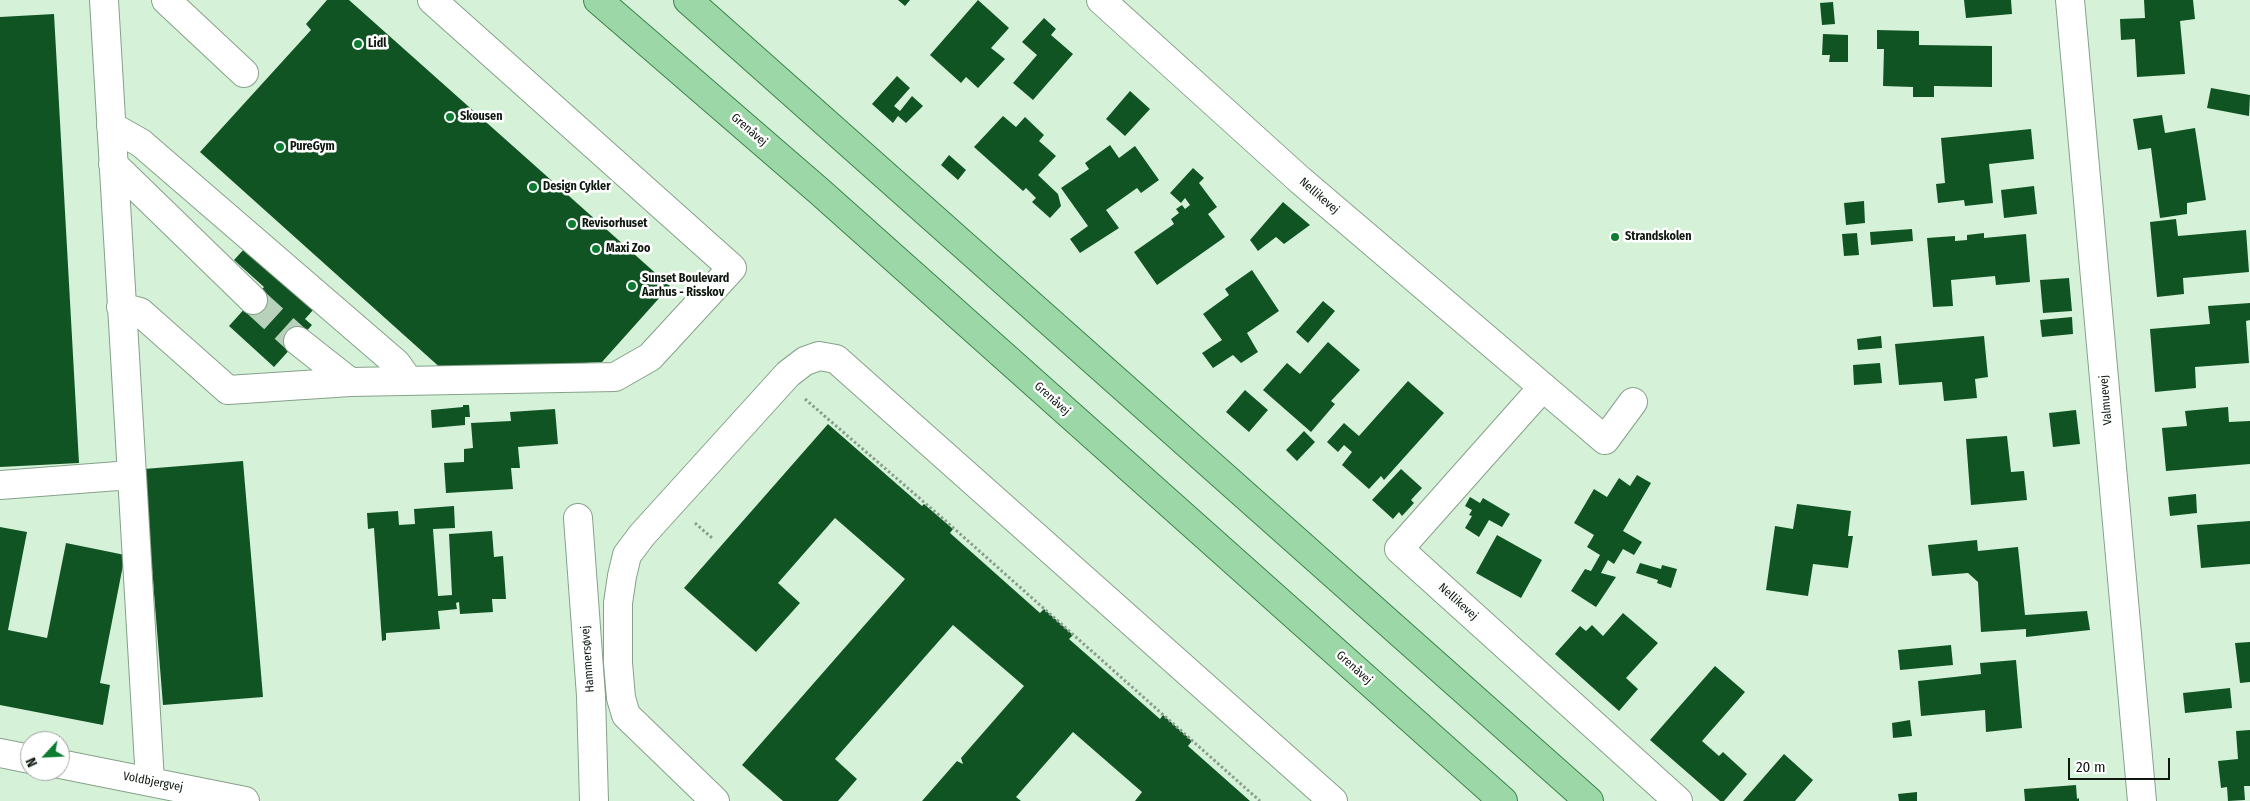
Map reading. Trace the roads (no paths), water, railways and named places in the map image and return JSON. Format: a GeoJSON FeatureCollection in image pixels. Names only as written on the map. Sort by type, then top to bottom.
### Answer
{"type":"FeatureCollection","features":[{"type":"Feature","properties":{"kind":"main road","name":"Grenåvej"},"geometry":{"type":"LineString","coordinates":[[598,0],[826,197],[1503,801]]}},
{"type":"Feature","properties":{"kind":"main road"},"geometry":{"type":"LineString","coordinates":[[688,0],[1589,801]]}},
{"type":"Feature","properties":{"kind":"street"},"geometry":{"type":"LineString","coordinates":[[104,0],[150,781]]}},
{"type":"Feature","properties":{"kind":"street"},"geometry":{"type":"LineString","coordinates":[[166,0],[244,73]]}},
{"type":"Feature","properties":{"kind":"street"},"geometry":{"type":"LineString","coordinates":[[121,307],[140,312],[228,390],[350,382],[615,377],[650,357],[732,268],[432,0]]}},
{"type":"Feature","properties":{"kind":"street","name":"Nellikevej"},"geometry":{"type":"LineString","coordinates":[[1101,0],[1300,180],[1605,440],[1633,402]]}},
{"type":"Feature","properties":{"kind":"street","name":"Valmuevej"},"geometry":{"type":"LineString","coordinates":[[2070,0],[2142,801]]}},
{"type":"Feature","properties":{"kind":"street"},"geometry":{"type":"LineString","coordinates":[[111,126],[141,143],[396,363],[408,381]]}},
{"type":"Feature","properties":{"kind":"street"},"geometry":{"type":"LineString","coordinates":[[113,164],[253,300]]}},
{"type":"Feature","properties":{"kind":"street"},"geometry":{"type":"LineString","coordinates":[[298,341],[350,382]]}},
{"type":"Feature","properties":{"kind":"street"},"geometry":{"type":"LineString","coordinates":[[715,801],[626,715],[621,698],[618,663],[618,603],[622,576],[627,555],[642,535],[783,380],[805,361],[819,356],[836,359],[1333,801]]}},
{"type":"Feature","properties":{"kind":"street","name":"Nellikevej"},"geometry":{"type":"LineString","coordinates":[[1542,387],[1399,549],[1678,801]]}},
{"type":"Feature","properties":{"kind":"street"},"geometry":{"type":"LineString","coordinates":[[0,484],[131,475]]}},
{"type":"Feature","properties":{"kind":"street","name":"Hammersøvej"},"geometry":{"type":"LineString","coordinates":[[578,518],[590,696],[594,801]]}},
{"type":"Feature","properties":{"kind":"street"},"geometry":{"type":"LineString","coordinates":[[0,753],[20,757]]}},
{"type":"Feature","properties":{"kind":"street","name":"Voldbjergvej"},"geometry":{"type":"LineString","coordinates":[[70,766],[245,801]]}},
{"type":"Feature","properties":{"kind":"tunnel"},"geometry":{"type":"LineString","coordinates":[[253,300],[298,341]]}},
{"type":"Feature","properties":{"kind":"place","name":"Lidl"},"geometry":{"type":"Point","coordinates":[358,44]}},
{"type":"Feature","properties":{"kind":"place","name":"Skousen"},"geometry":{"type":"Point","coordinates":[450,117]}},
{"type":"Feature","properties":{"kind":"place","name":"PureGym"},"geometry":{"type":"Point","coordinates":[280,147]}},
{"type":"Feature","properties":{"kind":"place","name":"Design Cykler"},"geometry":{"type":"Point","coordinates":[533,187]}},
{"type":"Feature","properties":{"kind":"place","name":"Revisorhuset"},"geometry":{"type":"Point","coordinates":[572,224]}},
{"type":"Feature","properties":{"kind":"place","name":"Strandskolen"},"geometry":{"type":"Point","coordinates":[1615,237]}},
{"type":"Feature","properties":{"kind":"place","name":"Maxi Zoo"},"geometry":{"type":"Point","coordinates":[596,249]}},
{"type":"Feature","properties":{"kind":"place","name":"Sunset Boulevard Aarhus - Risskov"},"geometry":{"type":"Point","coordinates":[632,286]}}]}
